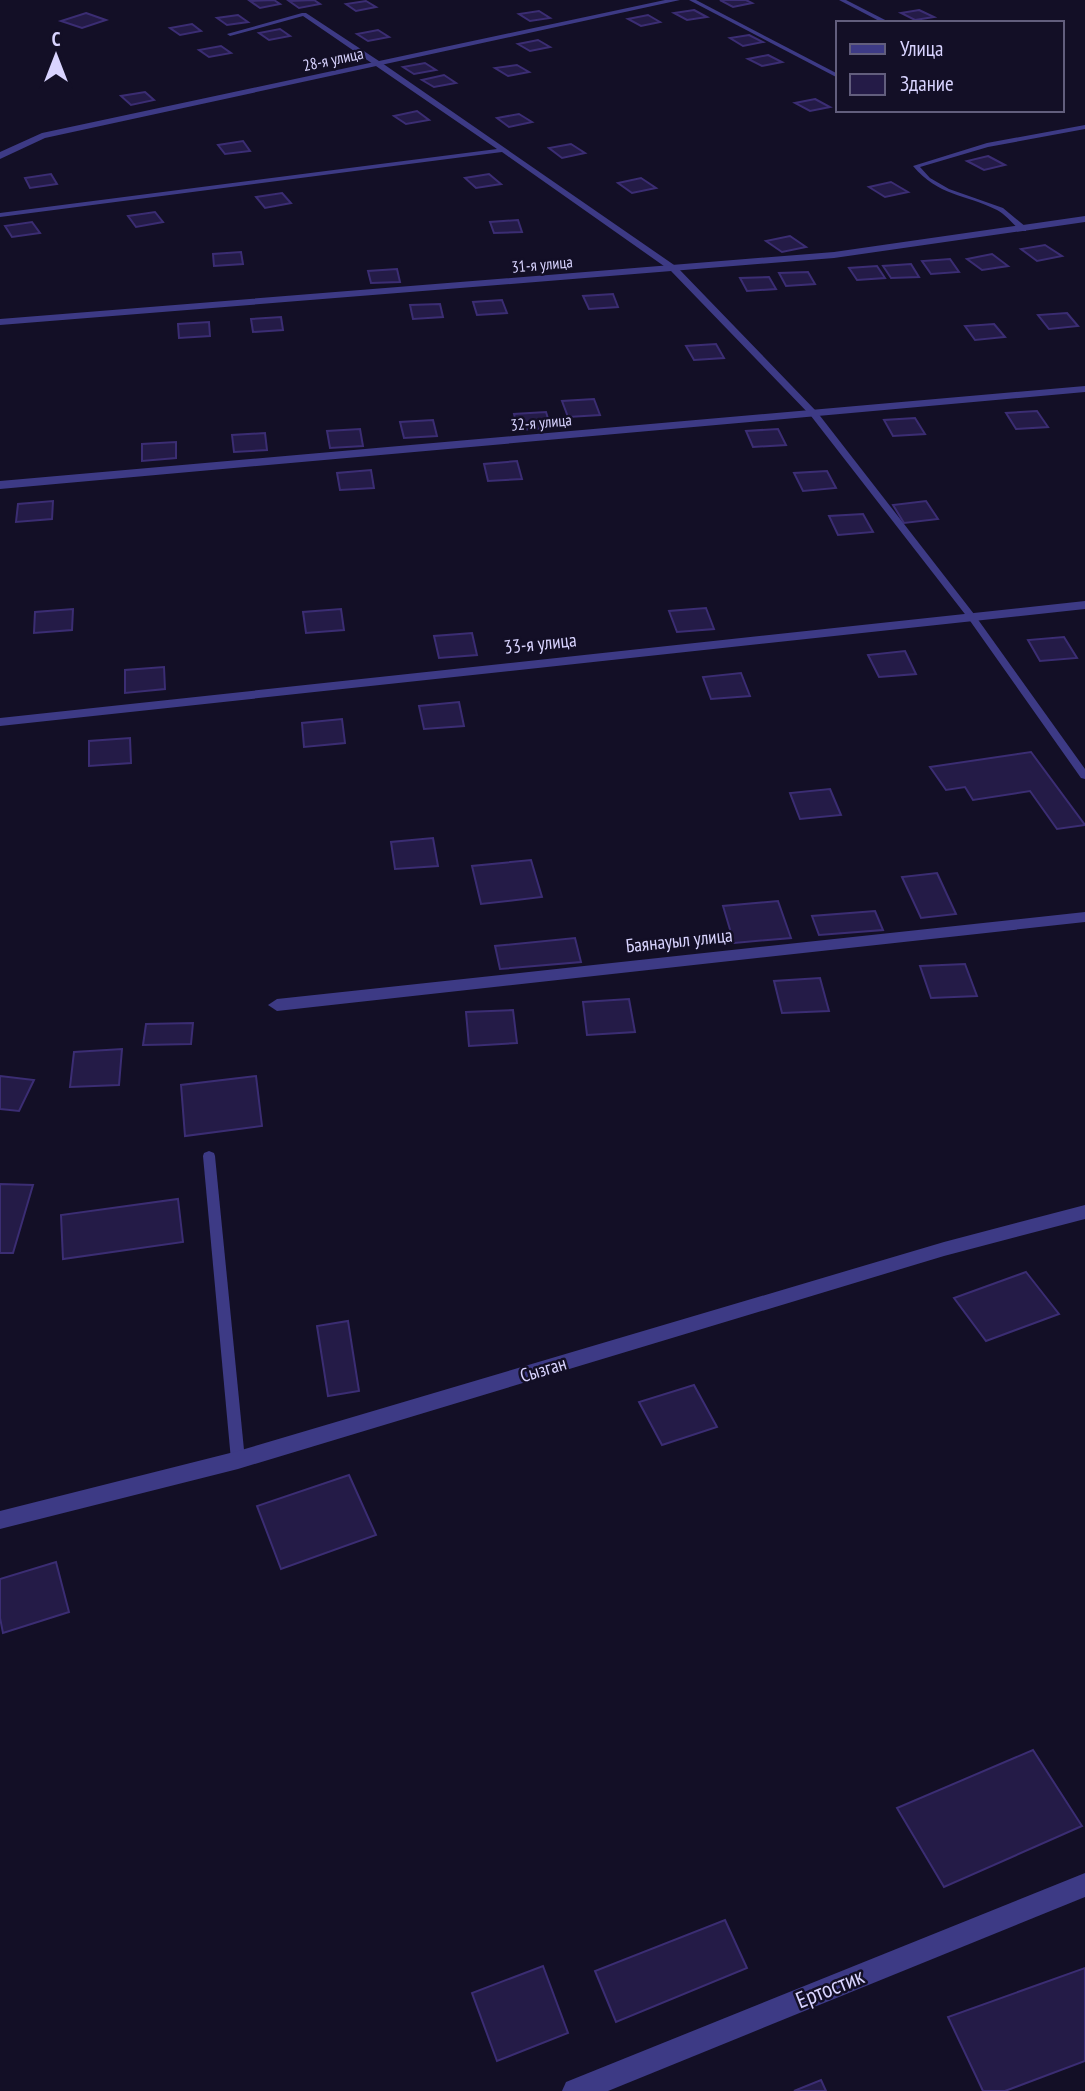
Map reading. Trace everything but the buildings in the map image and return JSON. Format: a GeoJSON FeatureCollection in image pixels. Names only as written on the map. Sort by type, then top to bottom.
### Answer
{"type":"FeatureCollection","features":[{"type":"Feature","properties":{"kind":"street","name":"28-я улица"},"geometry":{"type":"LineString","coordinates":[[0,156],[42,136],[676,0]]}},
{"type":"Feature","properties":{"kind":"street","name":"31-я улица"},"geometry":{"type":"LineString","coordinates":[[0,322],[834,255],[1085,219]]}},
{"type":"Feature","properties":{"kind":"street","name":"32-я улица"},"geometry":{"type":"LineString","coordinates":[[0,485],[1085,389]]}},
{"type":"Feature","properties":{"kind":"street","name":"33-я улица"},"geometry":{"type":"LineString","coordinates":[[0,722],[1085,605]]}},
{"type":"Feature","properties":{"kind":"street","name":"Баянауыл улица"},"geometry":{"type":"LineString","coordinates":[[277,1005],[1085,917]]}},
{"type":"Feature","properties":{"kind":"street","name":"Сызган"},"geometry":{"type":"LineString","coordinates":[[0,1520],[238,1460],[944,1249],[1085,1212]]}},
{"type":"Feature","properties":{"kind":"street","name":"Ертостик"},"geometry":{"type":"LineString","coordinates":[[575,2091],[1085,1885]]}},
{"type":"Feature","properties":{"kind":"lane"},"geometry":{"type":"LineString","coordinates":[[692,0],[836,75]]}},
{"type":"Feature","properties":{"kind":"lane"},"geometry":{"type":"LineString","coordinates":[[842,0],[884,21]]}},
{"type":"Feature","properties":{"kind":"lane"},"geometry":{"type":"LineString","coordinates":[[230,34],[304,14],[674,269],[814,414],[971,616],[1085,776]]}},
{"type":"Feature","properties":{"kind":"lane"},"geometry":{"type":"LineString","coordinates":[[1023,229],[1001,209],[947,190],[928,179],[916,166],[987,145],[1085,127]]}},
{"type":"Feature","properties":{"kind":"lane"},"geometry":{"type":"LineString","coordinates":[[0,215],[502,150]]}},
{"type":"Feature","properties":{"kind":"lane"},"geometry":{"type":"LineString","coordinates":[[209,1156],[238,1460]]}}]}
